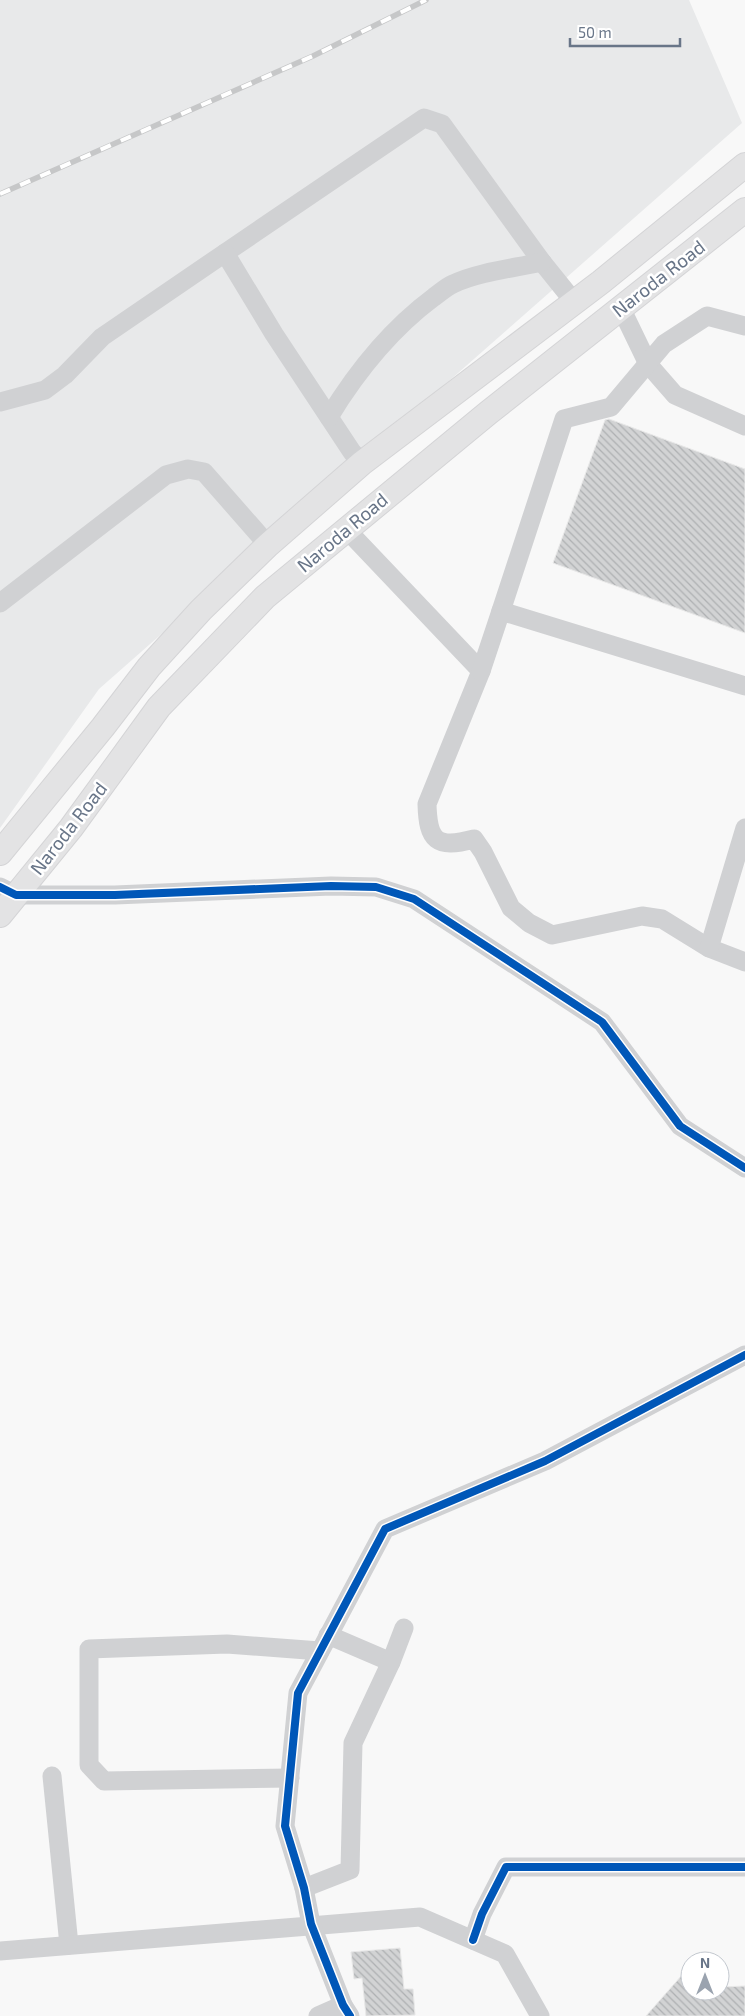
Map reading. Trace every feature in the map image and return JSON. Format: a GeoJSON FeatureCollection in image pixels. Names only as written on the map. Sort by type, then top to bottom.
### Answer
{"type":"FeatureCollection","features":[{"type":"Feature","properties":{"kind":"main road","name":"Naroda Road"},"geometry":{"type":"LineString","coordinates":[[0,852],[103,727],[149,667],[201,610],[268,545],[362,463],[575,303],[745,165]]}},
{"type":"Feature","properties":{"kind":"main road","name":"Naroda Road"},"geometry":{"type":"LineString","coordinates":[[0,915],[8,891],[71,828],[159,707],[265,597],[346,529],[745,210]]}},
{"type":"Feature","properties":{"kind":"street"},"geometry":{"type":"LineString","coordinates":[[0,402],[45,390],[65,375],[108,332],[424,118],[442,124],[542,262],[575,303]]}},
{"type":"Feature","properties":{"kind":"street"},"geometry":{"type":"LineString","coordinates":[[225,253],[329,417],[362,463]]}},
{"type":"Feature","properties":{"kind":"street"},"geometry":{"type":"LineString","coordinates":[[329,417],[346,388],[392,334],[422,306],[453,284],[494,272],[542,262]]}},
{"type":"Feature","properties":{"kind":"street"},"geometry":{"type":"LineString","coordinates":[[621,308],[648,364],[675,395],[745,426]]}},
{"type":"Feature","properties":{"kind":"street"},"geometry":{"type":"LineString","coordinates":[[745,326],[707,316],[664,344],[611,407],[564,419],[481,671],[427,804],[428,827],[434,837],[447,843],[459,843],[474,839],[483,852],[511,908],[529,923],[552,935],[642,916],[662,919],[708,948],[745,962]]}},
{"type":"Feature","properties":{"kind":"street"},"geometry":{"type":"LineString","coordinates":[[0,603],[166,475],[188,469],[204,472],[268,545]]}},
{"type":"Feature","properties":{"kind":"street"},"geometry":{"type":"LineString","coordinates":[[346,529],[481,671]]}},
{"type":"Feature","properties":{"kind":"street"},"geometry":{"type":"LineString","coordinates":[[501,611],[745,686]]}},
{"type":"Feature","properties":{"kind":"street"},"geometry":{"type":"LineString","coordinates":[[708,948],[745,828]]}},
{"type":"Feature","properties":{"kind":"street"},"geometry":{"type":"LineString","coordinates":[[8,891],[115,895],[331,886],[376,887],[414,899],[602,1022],[680,1126],[745,1168]]}},
{"type":"Feature","properties":{"kind":"street"},"geometry":{"type":"LineString","coordinates":[[318,2016],[347,2010],[311,1924],[304,1888],[285,1826],[298,1693],[385,1528],[545,1461],[745,1355]]}},
{"type":"Feature","properties":{"kind":"street"},"geometry":{"type":"LineString","coordinates":[[304,1888],[350,1870],[353,1743],[391,1662],[404,1628]]}},
{"type":"Feature","properties":{"kind":"street"},"geometry":{"type":"LineString","coordinates":[[290,1778],[104,1781],[89,1765],[89,1649],[324,1643],[391,1662]]}},
{"type":"Feature","properties":{"kind":"street"},"geometry":{"type":"LineString","coordinates":[[52,1776],[69,1945]]}},
{"type":"Feature","properties":{"kind":"street"},"geometry":{"type":"LineString","coordinates":[[473,1940],[482,1914],[506,1867],[745,1867]]}},
{"type":"Feature","properties":{"kind":"street"},"geometry":{"type":"LineString","coordinates":[[0,1951],[311,1924],[420,1917],[505,1954],[540,2016]]}},
{"type":"Feature","properties":{"kind":"shaded area"},"geometry":{"type":"Polygon","coordinates":[[[0,0],[689,0],[742,123],[99,689],[0,828],[0,0]]]}},
{"type":"Feature","properties":{"kind":"building"},"geometry":{"type":"Polygon","coordinates":[[[609,419],[745,469],[745,633],[553,563],[605,420],[609,419]]]}},
{"type":"Feature","properties":{"kind":"building"},"geometry":{"type":"Polygon","coordinates":[[[400,1948],[404,1989],[413,1989],[415,2015],[366,2016],[362,1978],[354,1979],[351,1952],[400,1948]]]}},
{"type":"Feature","properties":{"kind":"building"},"geometry":{"type":"Polygon","coordinates":[[[680,1977],[680,2001],[730,2001],[730,1987],[745,1986],[745,2016],[646,2016],[680,1977]]]}},
{"type":"Feature","properties":{"kind":"railway"},"geometry":{"type":"LineString","coordinates":[[0,194],[313,56],[426,0]]}},
{"type":"Feature","properties":{"kind":"cycle path"},"geometry":{"type":"LineString","coordinates":[[0,887],[16,895],[115,895],[331,886],[376,887],[414,899],[602,1022],[680,1126],[745,1168]]}},
{"type":"Feature","properties":{"kind":"cycle path"},"geometry":{"type":"LineString","coordinates":[[350,2016],[343,2005],[311,1924],[304,1888],[285,1826],[298,1693],[385,1529],[545,1461],[745,1355]]}},
{"type":"Feature","properties":{"kind":"cycle path"},"geometry":{"type":"LineString","coordinates":[[473,1940],[482,1914],[506,1867],[745,1867]]}}]}
